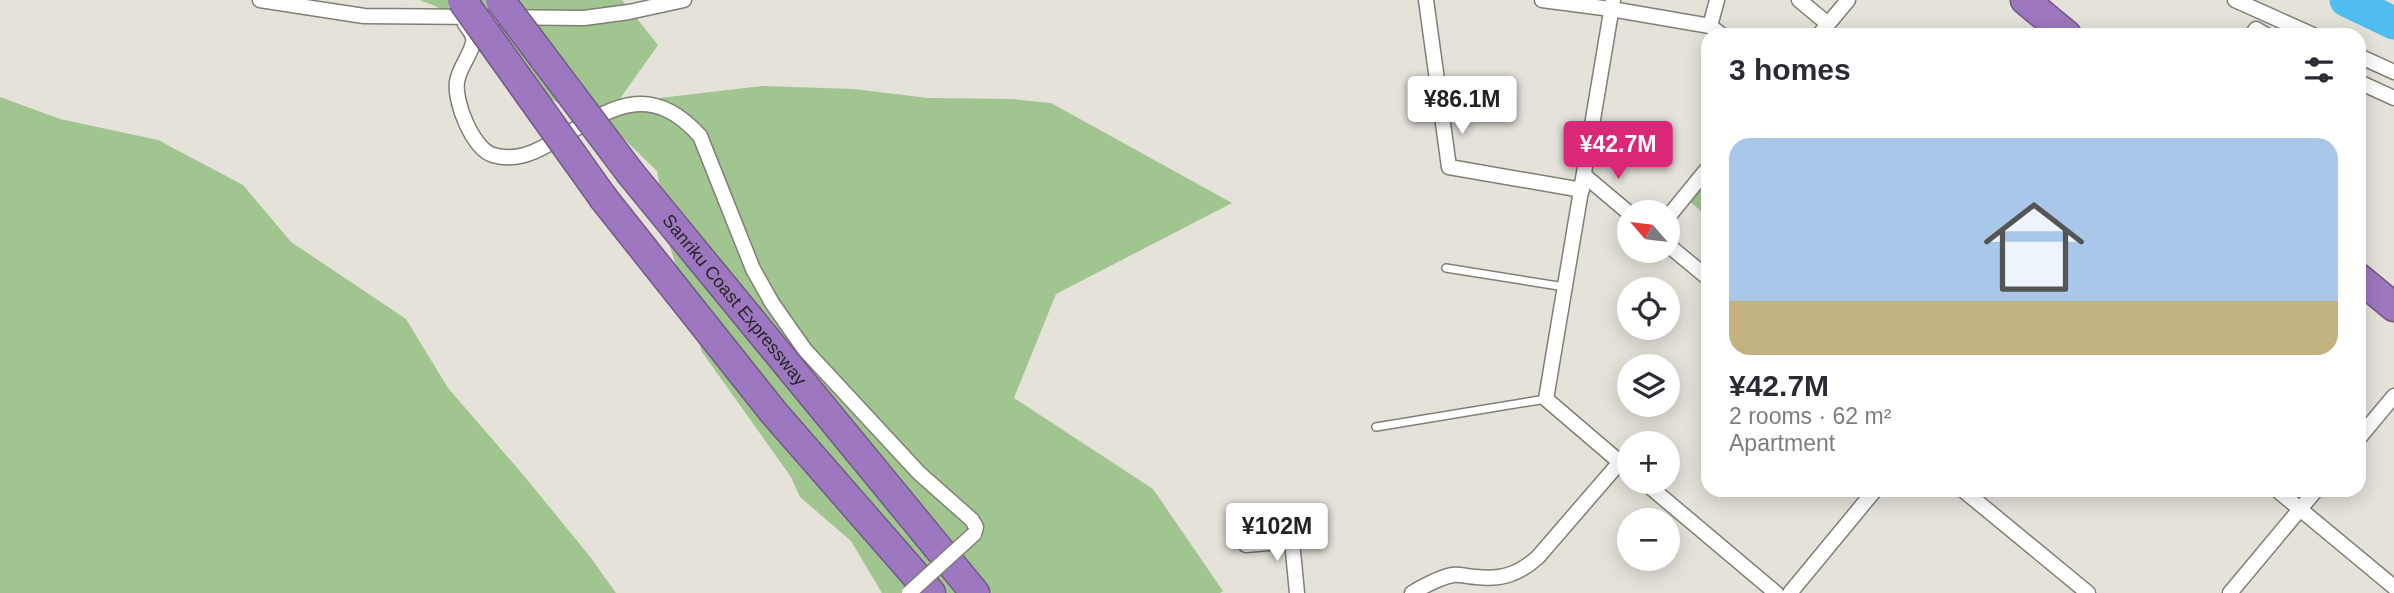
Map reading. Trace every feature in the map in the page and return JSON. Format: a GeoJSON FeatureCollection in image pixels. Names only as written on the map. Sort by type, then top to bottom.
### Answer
{"type":"FeatureCollection","features":[{"type":"Feature","properties":{"kind":"highway","name":"Sanriku Coast Expressway"},"geometry":{"type":"LineString","coordinates":[[499,0],[631,174],[975,593]]}},
{"type":"Feature","properties":{"kind":"highway"},"geometry":{"type":"LineString","coordinates":[[2025,0],[2059,28]]}},
{"type":"Feature","properties":{"kind":"highway"},"geometry":{"type":"LineString","coordinates":[[461,9],[604,199],[774,413],[931,593]]}},
{"type":"Feature","properties":{"kind":"highway"},"geometry":{"type":"LineString","coordinates":[[2366,284],[2394,307]]}},
{"type":"Feature","properties":{"kind":"street"},"geometry":{"type":"LineString","coordinates":[[260,0],[364,16],[461,9],[584,18],[670,5],[684,0]]}},
{"type":"Feature","properties":{"kind":"street"},"geometry":{"type":"LineString","coordinates":[[1426,0],[1449,167],[1584,183],[1617,205]]}},
{"type":"Feature","properties":{"kind":"street"},"geometry":{"type":"LineString","coordinates":[[1542,0],[1612,5],[1704,28]]}},
{"type":"Feature","properties":{"kind":"street"},"geometry":{"type":"LineString","coordinates":[[1716,28],[1717,0]]}},
{"type":"Feature","properties":{"kind":"street"},"geometry":{"type":"LineString","coordinates":[[1799,0],[1821,28]]}},
{"type":"Feature","properties":{"kind":"street"},"geometry":{"type":"LineString","coordinates":[[1825,28],[1848,0]]}},
{"type":"Feature","properties":{"kind":"street"},"geometry":{"type":"LineString","coordinates":[[2235,0],[2297,28]]}},
{"type":"Feature","properties":{"kind":"street"},"geometry":{"type":"LineString","coordinates":[[1612,5],[1546,399],[1617,460]]}},
{"type":"Feature","properties":{"kind":"street"},"geometry":{"type":"LineString","coordinates":[[461,9],[473,34],[473,43],[457,84],[460,111],[474,138],[491,155],[513,158],[531,154],[618,107],[640,103],[673,113],[700,136],[753,269],[772,303],[805,350],[919,473],[972,520],[976,527],[974,534],[909,593]]}},
{"type":"Feature","properties":{"kind":"street"},"geometry":{"type":"LineString","coordinates":[[2366,59],[2394,72]]}},
{"type":"Feature","properties":{"kind":"street"},"geometry":{"type":"LineString","coordinates":[[2366,85],[2394,98]]}},
{"type":"Feature","properties":{"kind":"street"},"geometry":{"type":"LineString","coordinates":[[1680,202],[1701,177]]}},
{"type":"Feature","properties":{"kind":"street"},"geometry":{"type":"LineString","coordinates":[[1680,255],[1701,272]]}},
{"type":"Feature","properties":{"kind":"street"},"geometry":{"type":"LineString","coordinates":[[2366,430],[2394,396]]}},
{"type":"Feature","properties":{"kind":"street"},"geometry":{"type":"LineString","coordinates":[[1412,593],[1453,575],[1501,578],[1527,567],[1617,473]]}},
{"type":"Feature","properties":{"kind":"street"},"geometry":{"type":"LineString","coordinates":[[1658,494],[1776,593]]}},
{"type":"Feature","properties":{"kind":"street"},"geometry":{"type":"LineString","coordinates":[[1790,593],[1869,497]]}},
{"type":"Feature","properties":{"kind":"street"},"geometry":{"type":"LineString","coordinates":[[1972,497],[2088,593]]}},
{"type":"Feature","properties":{"kind":"street"},"geometry":{"type":"LineString","coordinates":[[2285,497],[2394,587]]}},
{"type":"Feature","properties":{"kind":"street"},"geometry":{"type":"LineString","coordinates":[[2230,593],[2310,497]]}},
{"type":"Feature","properties":{"kind":"street"},"geometry":{"type":"LineString","coordinates":[[1246,545],[1292,541],[1297,593]]}},
{"type":"Feature","properties":{"kind":"lane"},"geometry":{"type":"LineString","coordinates":[[1446,268],[1566,287]]}},
{"type":"Feature","properties":{"kind":"lane"},"geometry":{"type":"LineString","coordinates":[[1376,427],[1546,399]]}},
{"type":"Feature","properties":{"kind":"green space"},"geometry":{"type":"Polygon","coordinates":[[[419,0],[622,0],[658,45],[617,103],[762,86],[854,89],[928,98],[1012,99],[1051,103],[1232,203],[1056,294],[1014,398],[1153,489],[1223,591],[882,593],[851,541],[800,497],[791,477],[702,352],[668,240],[657,171],[621,136],[530,88],[494,38],[419,0]]]}},
{"type":"Feature","properties":{"kind":"green space"},"geometry":{"type":"Polygon","coordinates":[[[0,97],[60,119],[158,140],[243,185],[291,242],[406,319],[448,388],[525,477],[616,593],[0,593],[0,97]]]}},
{"type":"Feature","properties":{"kind":"green space"},"geometry":{"type":"Polygon","coordinates":[[[1701,184],[1701,211],[1688,200],[1701,184]]]}},
{"type":"Feature","properties":{"kind":"waterway"},"geometry":{"type":"LineString","coordinates":[[2346,0],[2394,23]]}}]}
